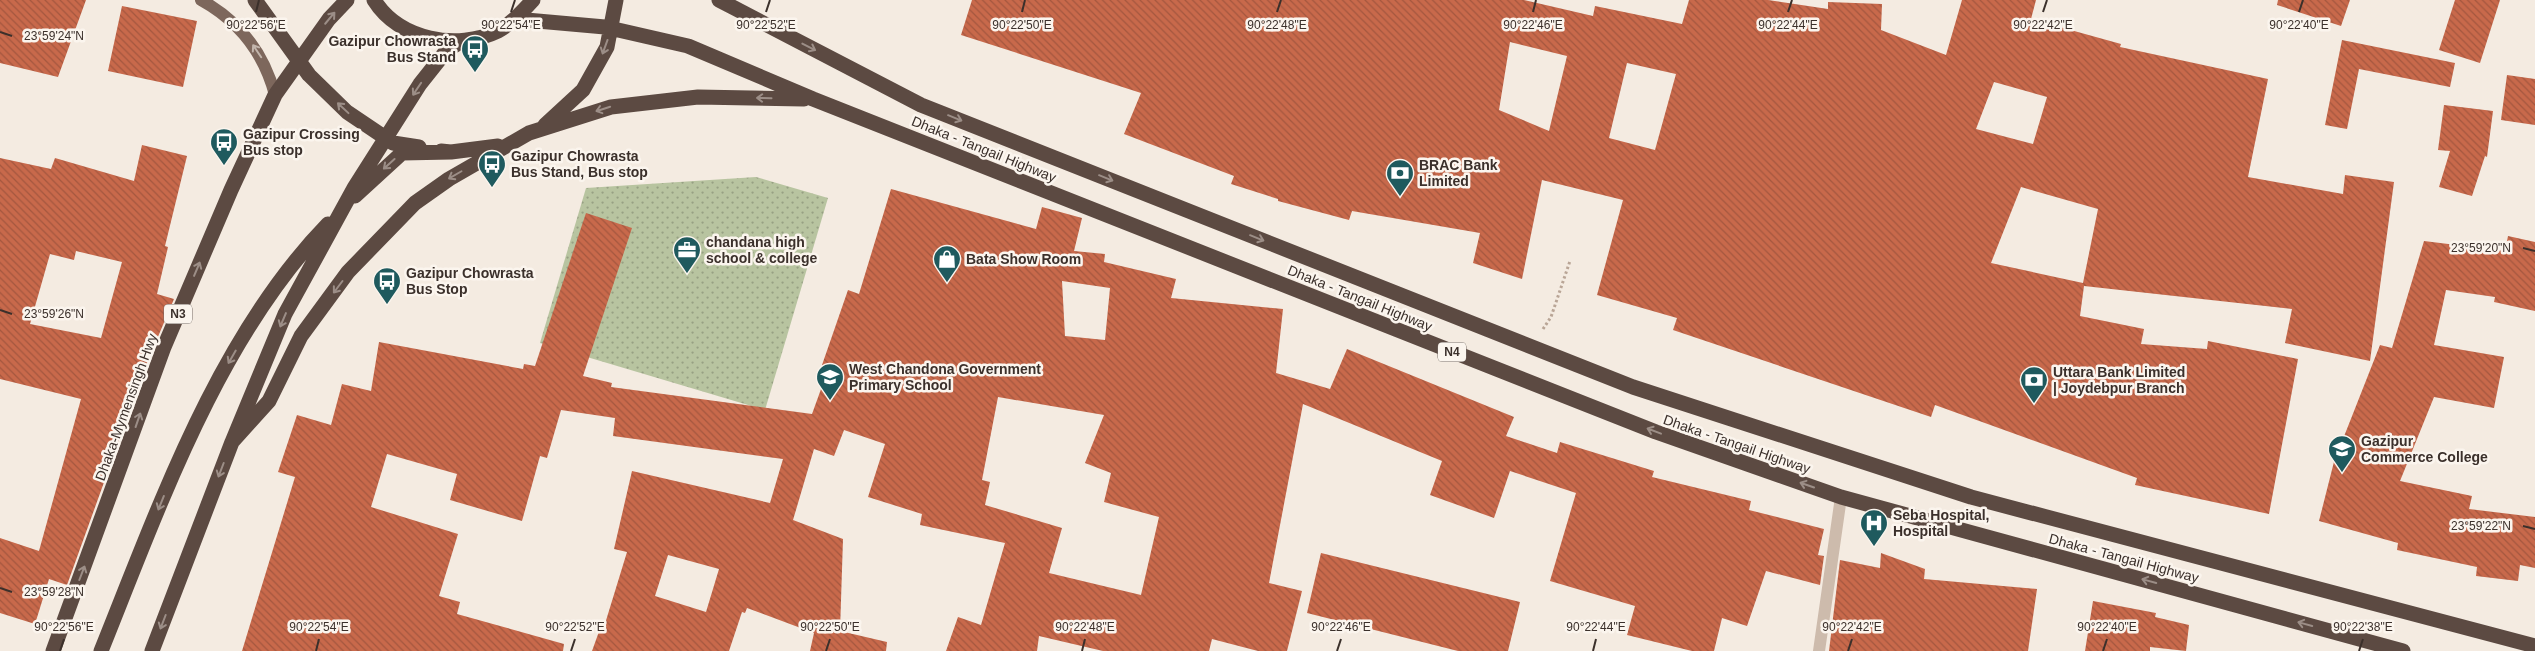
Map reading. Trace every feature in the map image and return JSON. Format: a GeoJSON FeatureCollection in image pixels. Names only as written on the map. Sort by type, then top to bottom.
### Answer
{"type":"FeatureCollection","features":[{"type":"Feature","properties":{"kind":"highway"},"geometry":{"type":"LineString","coordinates":[[256,0],[309,75],[347,112],[393,142],[451,152]]}},
{"type":"Feature","properties":{"kind":"highway","name":"Dhaka-Mymensingh Hwy"},"geometry":{"type":"LineString","coordinates":[[53,651],[164,347],[231,190],[275,95],[329,19],[347,0]]}},
{"type":"Feature","properties":{"kind":"highway"},"geometry":{"type":"LineString","coordinates":[[374,0],[379,9],[403,28],[431,40],[462,41],[481,38],[499,30],[515,19],[533,0]]}},
{"type":"Feature","properties":{"kind":"highway"},"geometry":{"type":"LineString","coordinates":[[101,651],[164,495],[219,380],[258,313],[303,250],[359,192],[402,153],[484,149],[522,141],[554,119],[583,90],[607,47],[616,0]]}},
{"type":"Feature","properties":{"kind":"highway","name":"Dhaka - Tangail Highway"},"geometry":{"type":"LineString","coordinates":[[719,0],[921,105],[1633,387],[1971,497],[2535,646]]}},
{"type":"Feature","properties":{"kind":"highway","name":"Dhaka - Tangail Highway"},"geometry":{"type":"LineString","coordinates":[[515,19],[605,27],[688,46],[813,99],[1656,432],[1841,497],[2403,651]]}},
{"type":"Feature","properties":{"kind":"highway"},"geometry":{"type":"LineString","coordinates":[[152,651],[232,442],[285,314],[354,188],[420,84],[447,50],[462,41]]}},
{"type":"Feature","properties":{"kind":"highway"},"geometry":{"type":"LineString","coordinates":[[232,442],[269,401],[301,336],[348,272],[415,203],[449,179],[529,134],[611,107],[698,98],[813,99]]}},
{"type":"Feature","properties":{"kind":"main road"},"geometry":{"type":"LineString","coordinates":[[201,0],[238,28],[257,50],[269,72],[275,95]]}},
{"type":"Feature","properties":{"kind":"street"},"geometry":{"type":"LineString","coordinates":[[1819,651],[1841,497]]}},
{"type":"Feature","properties":{"kind":"path"},"geometry":{"type":"LineString","coordinates":[[1532,346],[1551,317],[1570,261]]}},
{"type":"Feature","properties":{"kind":"green space"},"geometry":{"type":"Polygon","coordinates":[[[756,177],[828,198],[765,410],[540,343],[586,188],[756,177]]]}},
{"type":"Feature","properties":{"kind":"building"},"geometry":{"type":"Polygon","coordinates":[[[0,0],[86,0],[58,77],[0,63],[0,0]]]}},
{"type":"Feature","properties":{"kind":"building"},"geometry":{"type":"Polygon","coordinates":[[[972,0],[1524,0],[1593,16],[1595,6],[1682,24],[1689,0],[1768,0],[1828,9],[1828,2],[1882,4],[1881,30],[1946,55],[1962,0],[2036,0],[2031,19],[2121,44],[2120,47],[2268,79],[2248,177],[2343,194],[2345,175],[2394,182],[2370,361],[2285,343],[2292,309],[2084,286],[2080,316],[2144,329],[2141,344],[2207,349],[2208,341],[2298,359],[2269,514],[2135,485],[2137,478],[1935,405],[1931,417],[1673,330],[1677,318],[1597,295],[1623,200],[1542,180],[1522,279],[1473,263],[1480,233],[1352,211],[1349,220],[1278,201],[1278,199],[1231,184],[1234,176],[1124,134],[1141,93],[961,35],[972,0]],[[1510,42],[1499,110],[1549,131],[1567,56],[1510,42]],[[1627,63],[1609,138],[1655,150],[1676,74],[1627,63]],[[1994,82],[1976,129],[2033,144],[2047,97],[1994,82]],[[2021,187],[1991,263],[2083,283],[2098,209],[2021,187]]]}},
{"type":"Feature","properties":{"kind":"building"},"geometry":{"type":"Polygon","coordinates":[[[2278,0],[2350,0],[2341,26],[2277,5],[2278,0]]]}},
{"type":"Feature","properties":{"kind":"building"},"geometry":{"type":"Polygon","coordinates":[[[2455,0],[2500,0],[2480,63],[2439,50],[2455,0]]]}},
{"type":"Feature","properties":{"kind":"building"},"geometry":{"type":"Polygon","coordinates":[[[122,6],[197,21],[183,87],[108,71],[122,6]]]}},
{"type":"Feature","properties":{"kind":"building"},"geometry":{"type":"Polygon","coordinates":[[[2342,40],[2455,63],[2450,87],[2359,69],[2347,129],[2325,125],[2342,40]]]}},
{"type":"Feature","properties":{"kind":"building"},"geometry":{"type":"Polygon","coordinates":[[[2507,75],[2535,79],[2535,125],[2501,120],[2507,75]]]}},
{"type":"Feature","properties":{"kind":"building"},"geometry":{"type":"Polygon","coordinates":[[[2444,105],[2493,111],[2487,157],[2485,156],[2472,196],[2439,187],[2450,151],[2438,150],[2444,105]]]}},
{"type":"Feature","properties":{"kind":"building"},"geometry":{"type":"Polygon","coordinates":[[[142,145],[187,156],[165,246],[168,247],[157,294],[174,299],[156,338],[67,585],[49,579],[35,624],[0,613],[0,538],[39,551],[81,399],[0,379],[0,158],[51,169],[55,158],[134,181],[142,145]],[[76,251],[74,260],[50,254],[30,324],[101,338],[122,262],[76,251]]]}},
{"type":"Feature","properties":{"kind":"building"},"geometry":{"type":"Polygon","coordinates":[[[891,189],[1036,229],[1042,207],[1082,218],[1074,251],[1105,254],[1104,262],[1176,279],[1171,298],[1283,309],[1276,373],[1330,389],[1347,349],[1514,417],[1506,436],[1557,453],[1560,442],[1654,471],[1652,477],[1751,501],[1749,510],[1824,529],[1818,555],[1824,556],[1820,585],[1766,571],[1747,626],[1722,618],[1714,651],[1692,651],[1627,635],[1635,606],[1550,581],[1576,493],[1510,471],[1494,518],[1430,495],[1442,461],[1303,404],[1269,583],[1302,591],[1287,651],[1258,651],[1212,639],[1209,651],[1103,651],[1039,636],[1037,651],[946,651],[958,617],[981,625],[1005,543],[920,525],[922,514],[868,497],[885,444],[844,430],[834,456],[814,449],[793,520],[843,539],[840,631],[887,642],[886,651],[810,651],[814,633],[747,608],[745,613],[742,612],[729,651],[592,651],[601,626],[604,627],[627,552],[614,549],[632,471],[770,503],[783,459],[613,436],[615,418],[561,410],[547,458],[540,456],[522,521],[450,500],[457,474],[387,454],[371,507],[458,534],[439,596],[460,602],[457,614],[564,644],[563,651],[242,651],[295,477],[278,472],[297,415],[331,425],[342,384],[371,391],[379,342],[523,369],[524,364],[535,366],[586,213],[632,228],[583,376],[612,383],[611,387],[812,414],[829,367],[822,365],[848,290],[859,294],[891,189]],[[1062,281],[1065,336],[1105,340],[1110,288],[1062,281]],[[998,397],[982,480],[990,482],[985,505],[1062,528],[1049,573],[1141,595],[1159,517],[1104,502],[1111,473],[1085,463],[1104,415],[998,397]],[[668,555],[655,596],[706,612],[719,569],[668,555]]]}},
{"type":"Feature","properties":{"kind":"building"},"geometry":{"type":"Polygon","coordinates":[[[2508,236],[2535,242],[2535,311],[2494,302],[2495,297],[2446,290],[2434,345],[2504,357],[2494,408],[2434,397],[2400,481],[2472,496],[2469,509],[2535,517],[2535,568],[2520,565],[2518,581],[2476,576],[2477,567],[2397,550],[2398,543],[2319,521],[2340,438],[2343,439],[2380,345],[2392,348],[2424,241],[2505,251],[2508,236]]]}},
{"type":"Feature","properties":{"kind":"building"},"geometry":{"type":"Polygon","coordinates":[[[1321,553],[1520,602],[1508,651],[1458,651],[1307,613],[1321,553]]]}},
{"type":"Feature","properties":{"kind":"building"},"geometry":{"type":"Polygon","coordinates":[[[1881,553],[1925,569],[1924,579],[2037,589],[2028,651],[1829,651],[1840,560],[1880,568],[1881,553]]]}},
{"type":"Feature","properties":{"kind":"building"},"geometry":{"type":"Polygon","coordinates":[[[2093,601],[2156,613],[2155,617],[2189,625],[2186,651],[2150,647],[2150,651],[2085,651],[2093,601]]]}},
{"type":"Feature","properties":{"kind":"place","name":"Gazipur Chowrasta Bus Stand"},"geometry":{"type":"Point","coordinates":[475,73]}},
{"type":"Feature","properties":{"kind":"place","name":"Gazipur Crossing Bus stop"},"geometry":{"type":"Point","coordinates":[224,166]}},
{"type":"Feature","properties":{"kind":"place","name":"Gazipur Chowrasta Bus Stand, Bus stop"},"geometry":{"type":"Point","coordinates":[492,188]}},
{"type":"Feature","properties":{"kind":"place","name":"BRAC Bank Limited"},"geometry":{"type":"Point","coordinates":[1400,197]}},
{"type":"Feature","properties":{"kind":"place","name":"chandana high school & college"},"geometry":{"type":"Point","coordinates":[687,274]}},
{"type":"Feature","properties":{"kind":"place","name":"Bata Show Room"},"geometry":{"type":"Point","coordinates":[947,283]}},
{"type":"Feature","properties":{"kind":"place","name":"Gazipur Chowrasta Bus Stop"},"geometry":{"type":"Point","coordinates":[387,305]}},
{"type":"Feature","properties":{"kind":"place","name":"West Chandona Government Primary School"},"geometry":{"type":"Point","coordinates":[830,401]}},
{"type":"Feature","properties":{"kind":"place","name":"Uttara Bank Limited | Joydebpur Branch"},"geometry":{"type":"Point","coordinates":[2034,404]}},
{"type":"Feature","properties":{"kind":"place","name":"Gazipur Commerce College"},"geometry":{"type":"Point","coordinates":[2342,473]}},
{"type":"Feature","properties":{"kind":"place","name":"Seba Hospital, Hospital"},"geometry":{"type":"Point","coordinates":[1874,547]}}]}
